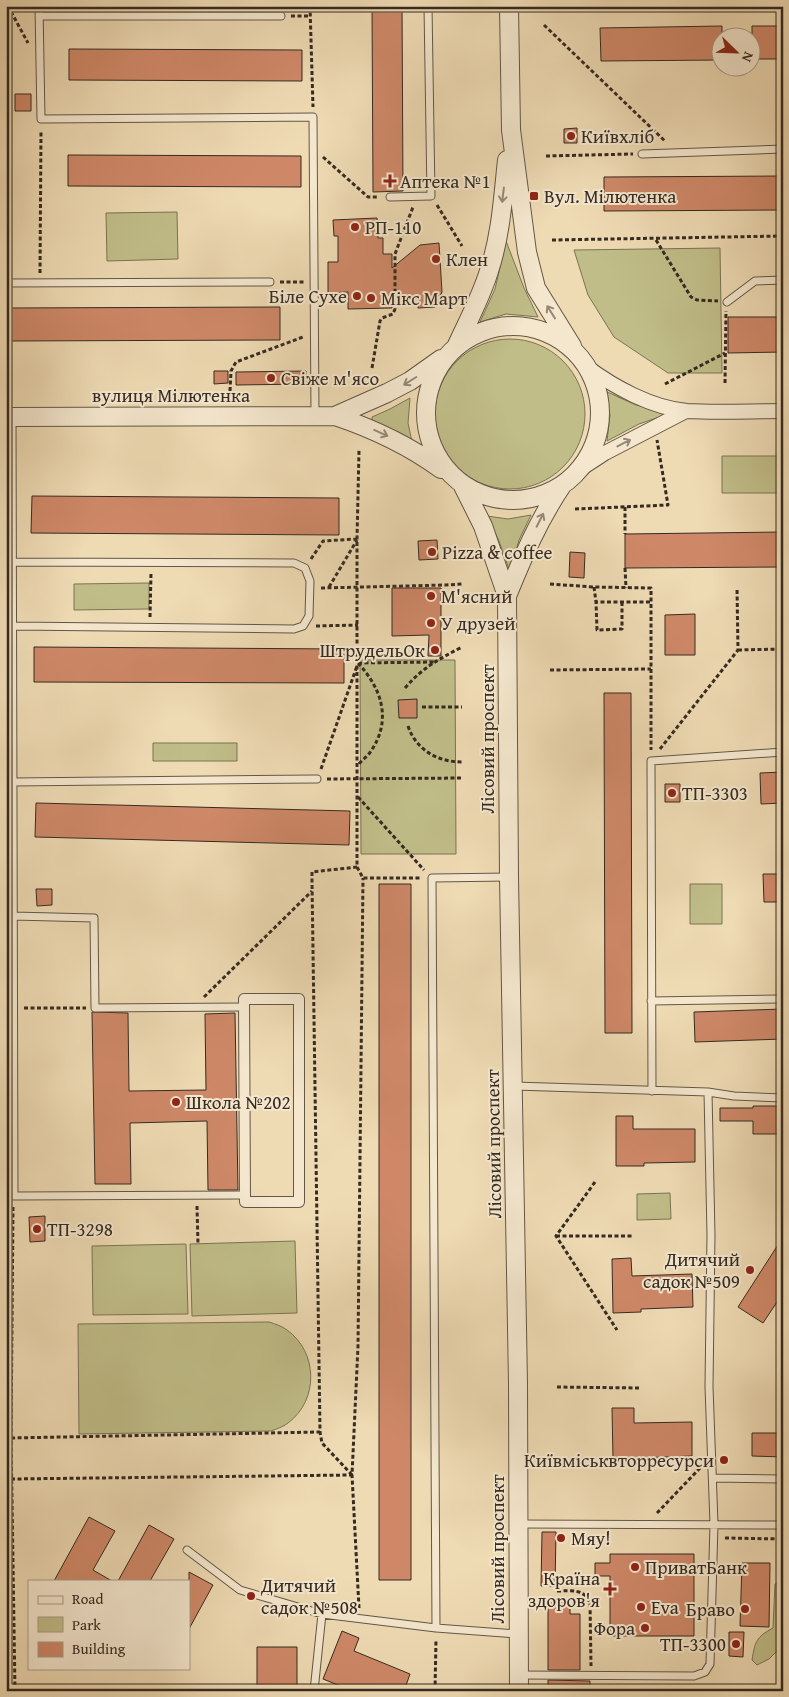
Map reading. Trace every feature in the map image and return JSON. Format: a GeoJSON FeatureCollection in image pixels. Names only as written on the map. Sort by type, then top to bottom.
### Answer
{"type":"FeatureCollection","features":[{"type":"Feature","properties":{"kind":"street"},"geometry":{"type":"LineString","coordinates":[[509,6],[511,130],[527,252],[536,288],[582,360],[597,390],[600,414],[596,439],[582,468]]}},
{"type":"Feature","properties":{"kind":"street"},"geometry":{"type":"LineString","coordinates":[[511,130],[498,232],[490,270],[479,299],[453,349],[439,366],[429,389],[425,414],[429,439],[440,462],[458,481],[490,498],[514,501],[539,497],[561,487],[582,468],[605,453],[686,411]]}},
{"type":"Feature","properties":{"kind":"street"},"geometry":{"type":"LineString","coordinates":[[453,349],[472,336],[487,330],[514,326],[540,330],[564,342],[608,382],[657,404],[686,411],[783,411]]}},
{"type":"Feature","properties":{"kind":"street","name":"вулиця Мілютенка"},"geometry":{"type":"LineString","coordinates":[[335,416],[410,382],[453,349]]}},
{"type":"Feature","properties":{"kind":"street","name":"вулиця Мілютенка"},"geometry":{"type":"LineString","coordinates":[[9,417],[335,416],[365,426],[398,441],[418,452],[458,481]]}},
{"type":"Feature","properties":{"kind":"street","name":"Лісовий проспект"},"geometry":{"type":"LineString","coordinates":[[458,481],[483,526],[507,596],[509,877],[519,1524],[519,1683]]}},
{"type":"Feature","properties":{"kind":"street","name":"Лісовий проспект"},"geometry":{"type":"LineString","coordinates":[[507,596],[542,515],[561,487]]}},
{"type":"Feature","properties":{"kind":"street"},"geometry":{"type":"LineString","coordinates":[[244,999],[299,999],[299,1202],[245,1202],[244,1007],[244,999]]}},
{"type":"Feature","properties":{"kind":"lane"},"geometry":{"type":"LineString","coordinates":[[39,6],[39,63],[42,119],[313,118],[315,416]]}},
{"type":"Feature","properties":{"kind":"lane"},"geometry":{"type":"LineString","coordinates":[[390,197],[431,196],[428,6]]}},
{"type":"Feature","properties":{"kind":"lane"},"geometry":{"type":"LineString","coordinates":[[39,16],[281,16]]}},
{"type":"Feature","properties":{"kind":"lane"},"geometry":{"type":"LineString","coordinates":[[642,154],[783,149]]}},
{"type":"Feature","properties":{"kind":"lane"},"geometry":{"type":"LineString","coordinates":[[727,302],[755,281],[783,280]]}},
{"type":"Feature","properties":{"kind":"lane"},"geometry":{"type":"LineString","coordinates":[[6,283],[270,282]]}},
{"type":"Feature","properties":{"kind":"lane"},"geometry":{"type":"LineString","coordinates":[[9,417],[9,513],[13,562],[13,626],[9,652],[13,782],[11,913],[14,1196],[244,1195]]}},
{"type":"Feature","properties":{"kind":"lane"},"geometry":{"type":"LineString","coordinates":[[13,562],[294,563],[304,568],[310,581],[309,616],[303,626],[294,629],[13,626]]}},
{"type":"Feature","properties":{"kind":"lane"},"geometry":{"type":"LineString","coordinates":[[652,1091],[650,761],[783,752]]}},
{"type":"Feature","properties":{"kind":"lane"},"geometry":{"type":"LineString","coordinates":[[13,782],[317,780]]}},
{"type":"Feature","properties":{"kind":"lane"},"geometry":{"type":"LineString","coordinates":[[436,1628],[432,878],[509,877]]}},
{"type":"Feature","properties":{"kind":"lane"},"geometry":{"type":"LineString","coordinates":[[11,913],[94,918],[95,1008],[244,1007]]}},
{"type":"Feature","properties":{"kind":"lane"},"geometry":{"type":"LineString","coordinates":[[651,1001],[783,999]]}},
{"type":"Feature","properties":{"kind":"lane"},"geometry":{"type":"LineString","coordinates":[[513,1086],[708,1092],[734,1096],[783,1098]]}},
{"type":"Feature","properties":{"kind":"lane"},"geometry":{"type":"LineString","coordinates":[[519,1683],[591,1675],[694,1676],[705,1672],[710,1664],[714,1524],[709,1386],[711,1235],[708,1092]]}},
{"type":"Feature","properties":{"kind":"lane"},"geometry":{"type":"LineString","coordinates":[[713,1478],[783,1479]]}},
{"type":"Feature","properties":{"kind":"lane"},"geometry":{"type":"LineString","coordinates":[[519,1524],[783,1525]]}},
{"type":"Feature","properties":{"kind":"lane"},"geometry":{"type":"LineString","coordinates":[[187,1550],[240,1590],[322,1614],[436,1628],[519,1634]]}},
{"type":"Feature","properties":{"kind":"lane"},"geometry":{"type":"LineString","coordinates":[[314,1691],[322,1614]]}},
{"type":"Feature","properties":{"kind":"path"},"geometry":{"type":"LineString","coordinates":[[8,6],[39,63]]}},
{"type":"Feature","properties":{"kind":"path"},"geometry":{"type":"LineString","coordinates":[[310,6],[313,118]]}},
{"type":"Feature","properties":{"kind":"path"},"geometry":{"type":"LineString","coordinates":[[281,16],[310,16]]}},
{"type":"Feature","properties":{"kind":"path"},"geometry":{"type":"LineString","coordinates":[[544,25],[678,153]]}},
{"type":"Feature","properties":{"kind":"path"},"geometry":{"type":"LineString","coordinates":[[40,283],[42,119]]}},
{"type":"Feature","properties":{"kind":"path"},"geometry":{"type":"LineString","coordinates":[[314,148],[368,197],[390,197]]}},
{"type":"Feature","properties":{"kind":"path"},"geometry":{"type":"LineString","coordinates":[[546,156],[642,154]]}},
{"type":"Feature","properties":{"kind":"path"},"geometry":{"type":"LineString","coordinates":[[372,368],[380,321],[382,318],[393,314],[395,309],[395,254],[417,196]]}},
{"type":"Feature","properties":{"kind":"path"},"geometry":{"type":"LineString","coordinates":[[431,196],[462,246]]}},
{"type":"Feature","properties":{"kind":"path"},"geometry":{"type":"LineString","coordinates":[[552,240],[656,240],[783,236]]}},
{"type":"Feature","properties":{"kind":"path"},"geometry":{"type":"LineString","coordinates":[[656,240],[691,297],[704,301],[727,302],[725,383]]}},
{"type":"Feature","properties":{"kind":"path"},"geometry":{"type":"LineString","coordinates":[[270,282],[315,282]]}},
{"type":"Feature","properties":{"kind":"path"},"geometry":{"type":"LineString","coordinates":[[230,391],[231,371],[236,362],[315,332]]}},
{"type":"Feature","properties":{"kind":"path"},"geometry":{"type":"LineString","coordinates":[[665,384],[725,353]]}},
{"type":"Feature","properties":{"kind":"path"},"geometry":{"type":"LineString","coordinates":[[575,509],[668,506],[657,440]]}},
{"type":"Feature","properties":{"kind":"path"},"geometry":{"type":"LineString","coordinates":[[359,450],[357,540],[357,867],[363,878],[358,1346],[352,1475],[360,1619]]}},
{"type":"Feature","properties":{"kind":"path"},"geometry":{"type":"LineString","coordinates":[[625,507],[625,534]]}},
{"type":"Feature","properties":{"kind":"path"},"geometry":{"type":"LineString","coordinates":[[304,568],[323,541],[357,540]]}},
{"type":"Feature","properties":{"kind":"path"},"geometry":{"type":"LineString","coordinates":[[329,587],[357,540]]}},
{"type":"Feature","properties":{"kind":"path"},"geometry":{"type":"LineString","coordinates":[[150,627],[151,562]]}},
{"type":"Feature","properties":{"kind":"path"},"geometry":{"type":"LineString","coordinates":[[625,568],[626,588]]}},
{"type":"Feature","properties":{"kind":"path"},"geometry":{"type":"LineString","coordinates":[[310,589],[463,584]]}},
{"type":"Feature","properties":{"kind":"path"},"geometry":{"type":"LineString","coordinates":[[550,584],[651,588],[650,761]]}},
{"type":"Feature","properties":{"kind":"path"},"geometry":{"type":"LineString","coordinates":[[594,587],[597,630],[622,629],[622,602]]}},
{"type":"Feature","properties":{"kind":"path"},"geometry":{"type":"LineString","coordinates":[[650,761],[738,650],[737,588]]}},
{"type":"Feature","properties":{"kind":"path"},"geometry":{"type":"LineString","coordinates":[[596,602],[652,602]]}},
{"type":"Feature","properties":{"kind":"path"},"geometry":{"type":"LineString","coordinates":[[303,626],[358,625]]}},
{"type":"Feature","properties":{"kind":"path"},"geometry":{"type":"LineString","coordinates":[[405,688],[417,674],[434,662],[462,647]]}},
{"type":"Feature","properties":{"kind":"path"},"geometry":{"type":"LineString","coordinates":[[738,650],[783,649]]}},
{"type":"Feature","properties":{"kind":"path"},"geometry":{"type":"LineString","coordinates":[[358,663],[434,662]]}},
{"type":"Feature","properties":{"kind":"path"},"geometry":{"type":"LineString","coordinates":[[358,663],[374,683],[383,710],[380,732],[371,751],[358,766]]}},
{"type":"Feature","properties":{"kind":"path"},"geometry":{"type":"LineString","coordinates":[[317,780],[358,663]]}},
{"type":"Feature","properties":{"kind":"path"},"geometry":{"type":"LineString","coordinates":[[550,670],[651,669]]}},
{"type":"Feature","properties":{"kind":"path"},"geometry":{"type":"LineString","coordinates":[[422,707],[462,707]]}},
{"type":"Feature","properties":{"kind":"path"},"geometry":{"type":"LineString","coordinates":[[408,726],[414,738],[427,752],[444,760],[462,762]]}},
{"type":"Feature","properties":{"kind":"path"},"geometry":{"type":"LineString","coordinates":[[336,779],[462,778]]}},
{"type":"Feature","properties":{"kind":"path"},"geometry":{"type":"LineString","coordinates":[[358,797],[432,878]]}},
{"type":"Feature","properties":{"kind":"path"},"geometry":{"type":"LineString","coordinates":[[352,1475],[322,1443],[320,1432],[312,872],[357,867]]}},
{"type":"Feature","properties":{"kind":"path"},"geometry":{"type":"LineString","coordinates":[[363,878],[432,878]]}},
{"type":"Feature","properties":{"kind":"path"},"geometry":{"type":"LineString","coordinates":[[193,1007],[312,890]]}},
{"type":"Feature","properties":{"kind":"path"},"geometry":{"type":"LineString","coordinates":[[13,1009],[95,1008]]}},
{"type":"Feature","properties":{"kind":"path"},"geometry":{"type":"LineString","coordinates":[[556,1236],[596,1182]]}},
{"type":"Feature","properties":{"kind":"path"},"geometry":{"type":"LineString","coordinates":[[14,1196],[11,1438],[14,1691]]}},
{"type":"Feature","properties":{"kind":"path"},"geometry":{"type":"LineString","coordinates":[[197,1196],[198,1244]]}},
{"type":"Feature","properties":{"kind":"path"},"geometry":{"type":"LineString","coordinates":[[556,1236],[632,1236]]}},
{"type":"Feature","properties":{"kind":"path"},"geometry":{"type":"LineString","coordinates":[[556,1236],[617,1330]]}},
{"type":"Feature","properties":{"kind":"path"},"geometry":{"type":"LineString","coordinates":[[6,1281],[12,1281]]}},
{"type":"Feature","properties":{"kind":"path"},"geometry":{"type":"LineString","coordinates":[[6,1286],[12,1281]]}},
{"type":"Feature","properties":{"kind":"path"},"geometry":{"type":"LineString","coordinates":[[557,1387],[640,1388]]}},
{"type":"Feature","properties":{"kind":"path"},"geometry":{"type":"LineString","coordinates":[[6,1434],[11,1438],[320,1432]]}},
{"type":"Feature","properties":{"kind":"path"},"geometry":{"type":"LineString","coordinates":[[646,1525],[712,1456]]}},
{"type":"Feature","properties":{"kind":"path"},"geometry":{"type":"LineString","coordinates":[[11,1479],[352,1475]]}},
{"type":"Feature","properties":{"kind":"path"},"geometry":{"type":"LineString","coordinates":[[714,1538],[783,1539]]}},
{"type":"Feature","properties":{"kind":"path"},"geometry":{"type":"LineString","coordinates":[[557,1591],[583,1592],[590,1603],[591,1675]]}},
{"type":"Feature","properties":{"kind":"path"},"geometry":{"type":"LineString","coordinates":[[435,1691],[436,1628]]}},
{"type":"Feature","properties":{"kind":"green space"},"geometry":{"type":"Polygon","coordinates":[[[177,212],[178,259],[107,261],[106,213],[177,212]]]}},
{"type":"Feature","properties":{"kind":"green space"},"geometry":{"type":"Polygon","coordinates":[[[506,241],[524,288],[538,317],[506,314],[480,322],[495,289],[506,241]]]}},
{"type":"Feature","properties":{"kind":"green space"},"geometry":{"type":"Polygon","coordinates":[[[720,248],[722,373],[668,373],[614,337],[588,295],[574,250],[720,248]]]}},
{"type":"Feature","properties":{"kind":"green space"},"geometry":{"type":"Polygon","coordinates":[[[510,339],[539,345],[563,361],[579,385],[585,414],[579,443],[563,467],[539,483],[510,489],[481,483],[457,467],[441,443],[435,414],[441,385],[457,361],[481,345],[510,339]]]}},
{"type":"Feature","properties":{"kind":"green space"},"geometry":{"type":"Polygon","coordinates":[[[605,391],[636,405],[671,413],[639,424],[607,441],[610,415],[605,391]]]}},
{"type":"Feature","properties":{"kind":"green space"},"geometry":{"type":"Polygon","coordinates":[[[410,398],[408,423],[412,442],[372,424],[372,417],[410,398]]]}},
{"type":"Feature","properties":{"kind":"green space"},"geometry":{"type":"Polygon","coordinates":[[[722,456],[783,456],[783,493],[722,493],[722,456]]]}},
{"type":"Feature","properties":{"kind":"green space"},"geometry":{"type":"Polygon","coordinates":[[[531,515],[519,540],[510,572],[499,541],[487,516],[508,519],[531,515]]]}},
{"type":"Feature","properties":{"kind":"green space"},"geometry":{"type":"Polygon","coordinates":[[[149,583],[149,609],[74,610],[74,584],[149,583]]]}},
{"type":"Feature","properties":{"kind":"green space"},"geometry":{"type":"Polygon","coordinates":[[[360,660],[455,660],[456,854],[361,854],[360,660]]]}},
{"type":"Feature","properties":{"kind":"green space"},"geometry":{"type":"Polygon","coordinates":[[[153,743],[237,743],[237,761],[153,761],[153,743]]]}},
{"type":"Feature","properties":{"kind":"green space"},"geometry":{"type":"Polygon","coordinates":[[[690,884],[722,884],[722,924],[690,924],[690,884]]]}},
{"type":"Feature","properties":{"kind":"green space"},"geometry":{"type":"Polygon","coordinates":[[[670,1193],[671,1219],[637,1220],[637,1194],[670,1193]]]}},
{"type":"Feature","properties":{"kind":"green space"},"geometry":{"type":"Polygon","coordinates":[[[295,1241],[297,1313],[192,1316],[190,1244],[295,1241]]]}},
{"type":"Feature","properties":{"kind":"green space"},"geometry":{"type":"Polygon","coordinates":[[[186,1244],[188,1314],[93,1315],[92,1246],[186,1244]]]}},
{"type":"Feature","properties":{"kind":"green space"},"geometry":{"type":"Polygon","coordinates":[[[269,1322],[285,1329],[297,1339],[305,1351],[311,1376],[305,1402],[298,1413],[284,1426],[271,1431],[79,1434],[78,1324],[269,1322]]]}},
{"type":"Feature","properties":{"kind":"green space"},"geometry":{"type":"Polygon","coordinates":[[[783,1583],[783,1645],[769,1659],[757,1665],[752,1660],[755,1644],[763,1634],[773,1628],[775,1584],[783,1583]]]}},
{"type":"Feature","properties":{"kind":"building"},"geometry":{"type":"Polygon","coordinates":[[[372,6],[402,6],[403,191],[373,192],[372,6]]]}},
{"type":"Feature","properties":{"kind":"building"},"geometry":{"type":"Polygon","coordinates":[[[722,26],[722,28],[712,28],[712,60],[601,61],[600,28],[722,26]]]}},
{"type":"Feature","properties":{"kind":"building"},"geometry":{"type":"Polygon","coordinates":[[[752,26],[783,26],[783,59],[762,59],[762,28],[752,28],[752,26]]]}},
{"type":"Feature","properties":{"kind":"building"},"geometry":{"type":"Polygon","coordinates":[[[69,49],[302,50],[302,81],[69,80],[69,49]]]}},
{"type":"Feature","properties":{"kind":"building"},"geometry":{"type":"Polygon","coordinates":[[[15,94],[31,94],[31,111],[15,111],[15,94]]]}},
{"type":"Feature","properties":{"kind":"building","name":"Київхліб"},"geometry":{"type":"Polygon","coordinates":[[[577,128],[577,143],[564,143],[564,129],[577,128]]]}},
{"type":"Feature","properties":{"kind":"building"},"geometry":{"type":"Polygon","coordinates":[[[68,155],[301,156],[301,187],[68,186],[68,155]]]}},
{"type":"Feature","properties":{"kind":"building"},"geometry":{"type":"Polygon","coordinates":[[[783,176],[783,210],[604,211],[604,177],[783,176]]]}},
{"type":"Feature","properties":{"kind":"building"},"geometry":{"type":"Polygon","coordinates":[[[377,218],[378,238],[383,238],[383,254],[392,254],[392,268],[420,245],[439,243],[442,292],[435,307],[418,308],[419,296],[392,297],[392,308],[348,309],[348,292],[328,293],[328,262],[338,262],[338,236],[334,236],[333,220],[377,218]]]}},
{"type":"Feature","properties":{"kind":"building"},"geometry":{"type":"Polygon","coordinates":[[[280,307],[280,340],[6,341],[6,308],[280,307]]]}},
{"type":"Feature","properties":{"kind":"building"},"geometry":{"type":"Polygon","coordinates":[[[728,317],[783,317],[783,352],[728,353],[728,317]]]}},
{"type":"Feature","properties":{"kind":"building"},"geometry":{"type":"Polygon","coordinates":[[[214,371],[228,371],[228,383],[214,384],[214,371]]]}},
{"type":"Feature","properties":{"kind":"building","name":"Свіже м'ясо"},"geometry":{"type":"Polygon","coordinates":[[[306,371],[306,384],[236,385],[236,372],[306,371]]]}},
{"type":"Feature","properties":{"kind":"building"},"geometry":{"type":"Polygon","coordinates":[[[32,496],[339,498],[339,535],[31,533],[32,496]]]}},
{"type":"Feature","properties":{"kind":"building"},"geometry":{"type":"Polygon","coordinates":[[[783,532],[783,567],[625,568],[625,534],[783,532]]]}},
{"type":"Feature","properties":{"kind":"building"},"geometry":{"type":"Polygon","coordinates":[[[437,540],[438,559],[419,560],[418,541],[437,540]]]}},
{"type":"Feature","properties":{"kind":"building"},"geometry":{"type":"Polygon","coordinates":[[[570,552],[585,553],[584,578],[569,577],[570,552]]]}},
{"type":"Feature","properties":{"kind":"building"},"geometry":{"type":"Polygon","coordinates":[[[392,588],[441,588],[441,656],[428,656],[429,635],[392,636],[392,588]]]}},
{"type":"Feature","properties":{"kind":"building"},"geometry":{"type":"Polygon","coordinates":[[[695,614],[695,655],[665,655],[665,615],[695,614]]]}},
{"type":"Feature","properties":{"kind":"building"},"geometry":{"type":"Polygon","coordinates":[[[34,647],[344,649],[344,683],[34,682],[34,647]]]}},
{"type":"Feature","properties":{"kind":"building"},"geometry":{"type":"Polygon","coordinates":[[[604,693],[631,693],[632,1033],[605,1033],[604,693]]]}},
{"type":"Feature","properties":{"kind":"building"},"geometry":{"type":"Polygon","coordinates":[[[417,699],[417,718],[399,718],[398,700],[417,699]]]}},
{"type":"Feature","properties":{"kind":"building"},"geometry":{"type":"Polygon","coordinates":[[[783,772],[783,803],[761,804],[760,773],[783,772]]]}},
{"type":"Feature","properties":{"kind":"building","name":"ТП-3303"},"geometry":{"type":"Polygon","coordinates":[[[665,784],[680,784],[680,802],[665,802],[665,784]]]}},
{"type":"Feature","properties":{"kind":"building"},"geometry":{"type":"Polygon","coordinates":[[[36,803],[350,811],[349,845],[35,837],[36,803]]]}},
{"type":"Feature","properties":{"kind":"building"},"geometry":{"type":"Polygon","coordinates":[[[763,874],[783,874],[783,902],[764,902],[763,874]]]}},
{"type":"Feature","properties":{"kind":"building"},"geometry":{"type":"Polygon","coordinates":[[[379,884],[411,884],[411,1580],[379,1580],[379,884]]]}},
{"type":"Feature","properties":{"kind":"building"},"geometry":{"type":"Polygon","coordinates":[[[36,889],[52,889],[52,905],[37,906],[36,889]]]}},
{"type":"Feature","properties":{"kind":"building"},"geometry":{"type":"Polygon","coordinates":[[[783,1009],[783,1039],[695,1042],[694,1012],[783,1009]]]}},
{"type":"Feature","properties":{"kind":"building"},"geometry":{"type":"Polygon","coordinates":[[[92,1012],[128,1013],[129,1091],[206,1090],[205,1014],[235,1013],[238,1190],[208,1190],[207,1121],[130,1123],[131,1184],[95,1184],[92,1012]]]}},
{"type":"Feature","properties":{"kind":"building"},"geometry":{"type":"Polygon","coordinates":[[[753,1106],[783,1106],[783,1134],[753,1134],[753,1121],[720,1121],[720,1108],[753,1108],[753,1106]]]}},
{"type":"Feature","properties":{"kind":"building"},"geometry":{"type":"Polygon","coordinates":[[[616,1116],[633,1116],[633,1129],[695,1129],[695,1162],[644,1163],[644,1166],[616,1166],[616,1116]]]}},
{"type":"Feature","properties":{"kind":"building","name":"ТП-3298"},"geometry":{"type":"Polygon","coordinates":[[[45,1216],[45,1241],[30,1242],[29,1217],[45,1216]]]}},
{"type":"Feature","properties":{"kind":"building"},"geometry":{"type":"Polygon","coordinates":[[[783,1237],[783,1293],[763,1323],[738,1307],[783,1237]]]}},
{"type":"Feature","properties":{"kind":"building"},"geometry":{"type":"Polygon","coordinates":[[[631,1258],[632,1276],[692,1274],[693,1307],[641,1309],[641,1312],[613,1313],[612,1259],[631,1258]]]}},
{"type":"Feature","properties":{"kind":"building"},"geometry":{"type":"Polygon","coordinates":[[[612,1408],[634,1408],[634,1423],[692,1422],[692,1456],[613,1459],[612,1408]]]}},
{"type":"Feature","properties":{"kind":"building"},"geometry":{"type":"Polygon","coordinates":[[[752,1433],[783,1433],[783,1457],[752,1456],[752,1433]]]}},
{"type":"Feature","properties":{"kind":"building"},"geometry":{"type":"Polygon","coordinates":[[[89,1517],[115,1531],[93,1570],[110,1580],[55,1580],[89,1517]]]}},
{"type":"Feature","properties":{"kind":"building"},"geometry":{"type":"Polygon","coordinates":[[[149,1525],[174,1539],[151,1580],[119,1580],[149,1525]]]}},
{"type":"Feature","properties":{"kind":"building"},"geometry":{"type":"Polygon","coordinates":[[[542,1532],[556,1532],[555,1586],[541,1586],[542,1532]]]}},
{"type":"Feature","properties":{"kind":"building"},"geometry":{"type":"Polygon","coordinates":[[[610,1554],[694,1554],[694,1636],[610,1636],[610,1576],[595,1576],[595,1563],[610,1563],[610,1554]]]}},
{"type":"Feature","properties":{"kind":"building"},"geometry":{"type":"Polygon","coordinates":[[[742,1563],[770,1563],[769,1627],[740,1626],[742,1563]]]}},
{"type":"Feature","properties":{"kind":"building"},"geometry":{"type":"Polygon","coordinates":[[[189,1572],[213,1585],[190,1627],[190,1580],[189,1572]]]}},
{"type":"Feature","properties":{"kind":"building"},"geometry":{"type":"Polygon","coordinates":[[[570,1602],[570,1614],[580,1614],[580,1670],[548,1670],[548,1603],[570,1602]]]}},
{"type":"Feature","properties":{"kind":"building"},"geometry":{"type":"Polygon","coordinates":[[[342,1631],[359,1638],[354,1651],[410,1674],[404,1691],[362,1691],[350,1686],[348,1689],[323,1679],[342,1631]]]}},
{"type":"Feature","properties":{"kind":"building","name":"ТП-3300"},"geometry":{"type":"Polygon","coordinates":[[[729,1632],[744,1632],[743,1657],[729,1656],[729,1632]]]}},
{"type":"Feature","properties":{"kind":"building"},"geometry":{"type":"Polygon","coordinates":[[[257,1647],[297,1647],[297,1691],[257,1691],[257,1647]]]}},
{"type":"Feature","properties":{"kind":"building"},"geometry":{"type":"Polygon","coordinates":[[[548,1680],[590,1681],[590,1691],[548,1691],[548,1680]]]}},
{"type":"Feature","properties":{"kind":"place","name":"Київхліб"},"geometry":{"type":"Point","coordinates":[571,136]}},
{"type":"Feature","properties":{"kind":"place","name":"Аптека №1"},"geometry":{"type":"Point","coordinates":[390,181]}},
{"type":"Feature","properties":{"kind":"place","name":"Вул. Мілютенка"},"geometry":{"type":"Point","coordinates":[534,196]}},
{"type":"Feature","properties":{"kind":"place","name":"РП-110"},"geometry":{"type":"Point","coordinates":[355,227]}},
{"type":"Feature","properties":{"kind":"place","name":"Клен"},"geometry":{"type":"Point","coordinates":[436,259]}},
{"type":"Feature","properties":{"kind":"place","name":"Біле Сухе"},"geometry":{"type":"Point","coordinates":[357,296]}},
{"type":"Feature","properties":{"kind":"place","name":"Мікс Март"},"geometry":{"type":"Point","coordinates":[371,298]}},
{"type":"Feature","properties":{"kind":"place","name":"Свіже м'ясо"},"geometry":{"type":"Point","coordinates":[271,378]}},
{"type":"Feature","properties":{"kind":"place","name":"Pizza & coffee"},"geometry":{"type":"Point","coordinates":[432,552]}},
{"type":"Feature","properties":{"kind":"place","name":"М'ясний"},"geometry":{"type":"Point","coordinates":[431,596]}},
{"type":"Feature","properties":{"kind":"place","name":"У друзей"},"geometry":{"type":"Point","coordinates":[431,623]}},
{"type":"Feature","properties":{"kind":"place","name":"ШтрудельОк"},"geometry":{"type":"Point","coordinates":[435,650]}},
{"type":"Feature","properties":{"kind":"place","name":"ТП-3303"},"geometry":{"type":"Point","coordinates":[672,793]}},
{"type":"Feature","properties":{"kind":"place","name":"Школа №202"},"geometry":{"type":"Point","coordinates":[176,1102]}},
{"type":"Feature","properties":{"kind":"place","name":"ТП-3298"},"geometry":{"type":"Point","coordinates":[37,1229]}},
{"type":"Feature","properties":{"kind":"place","name":"Дитячий садок №509"},"geometry":{"type":"Point","coordinates":[750,1270]}},
{"type":"Feature","properties":{"kind":"place","name":"Київміськвторресурси"},"geometry":{"type":"Point","coordinates":[724,1460]}},
{"type":"Feature","properties":{"kind":"place","name":"Мяу!"},"geometry":{"type":"Point","coordinates":[561,1538]}},
{"type":"Feature","properties":{"kind":"place","name":"ПриватБанк"},"geometry":{"type":"Point","coordinates":[635,1567]}},
{"type":"Feature","properties":{"kind":"place","name":"Країна здоров'я"},"geometry":{"type":"Point","coordinates":[610,1589]}},
{"type":"Feature","properties":{"kind":"place","name":"Дитячий садок №508"},"geometry":{"type":"Point","coordinates":[251,1596]}},
{"type":"Feature","properties":{"kind":"place","name":"Eva"},"geometry":{"type":"Point","coordinates":[641,1607]}},
{"type":"Feature","properties":{"kind":"place","name":"Браво"},"geometry":{"type":"Point","coordinates":[745,1609]}},
{"type":"Feature","properties":{"kind":"place","name":"Фора"},"geometry":{"type":"Point","coordinates":[645,1628]}},
{"type":"Feature","properties":{"kind":"place","name":"ТП-3300"},"geometry":{"type":"Point","coordinates":[736,1644]}}]}
